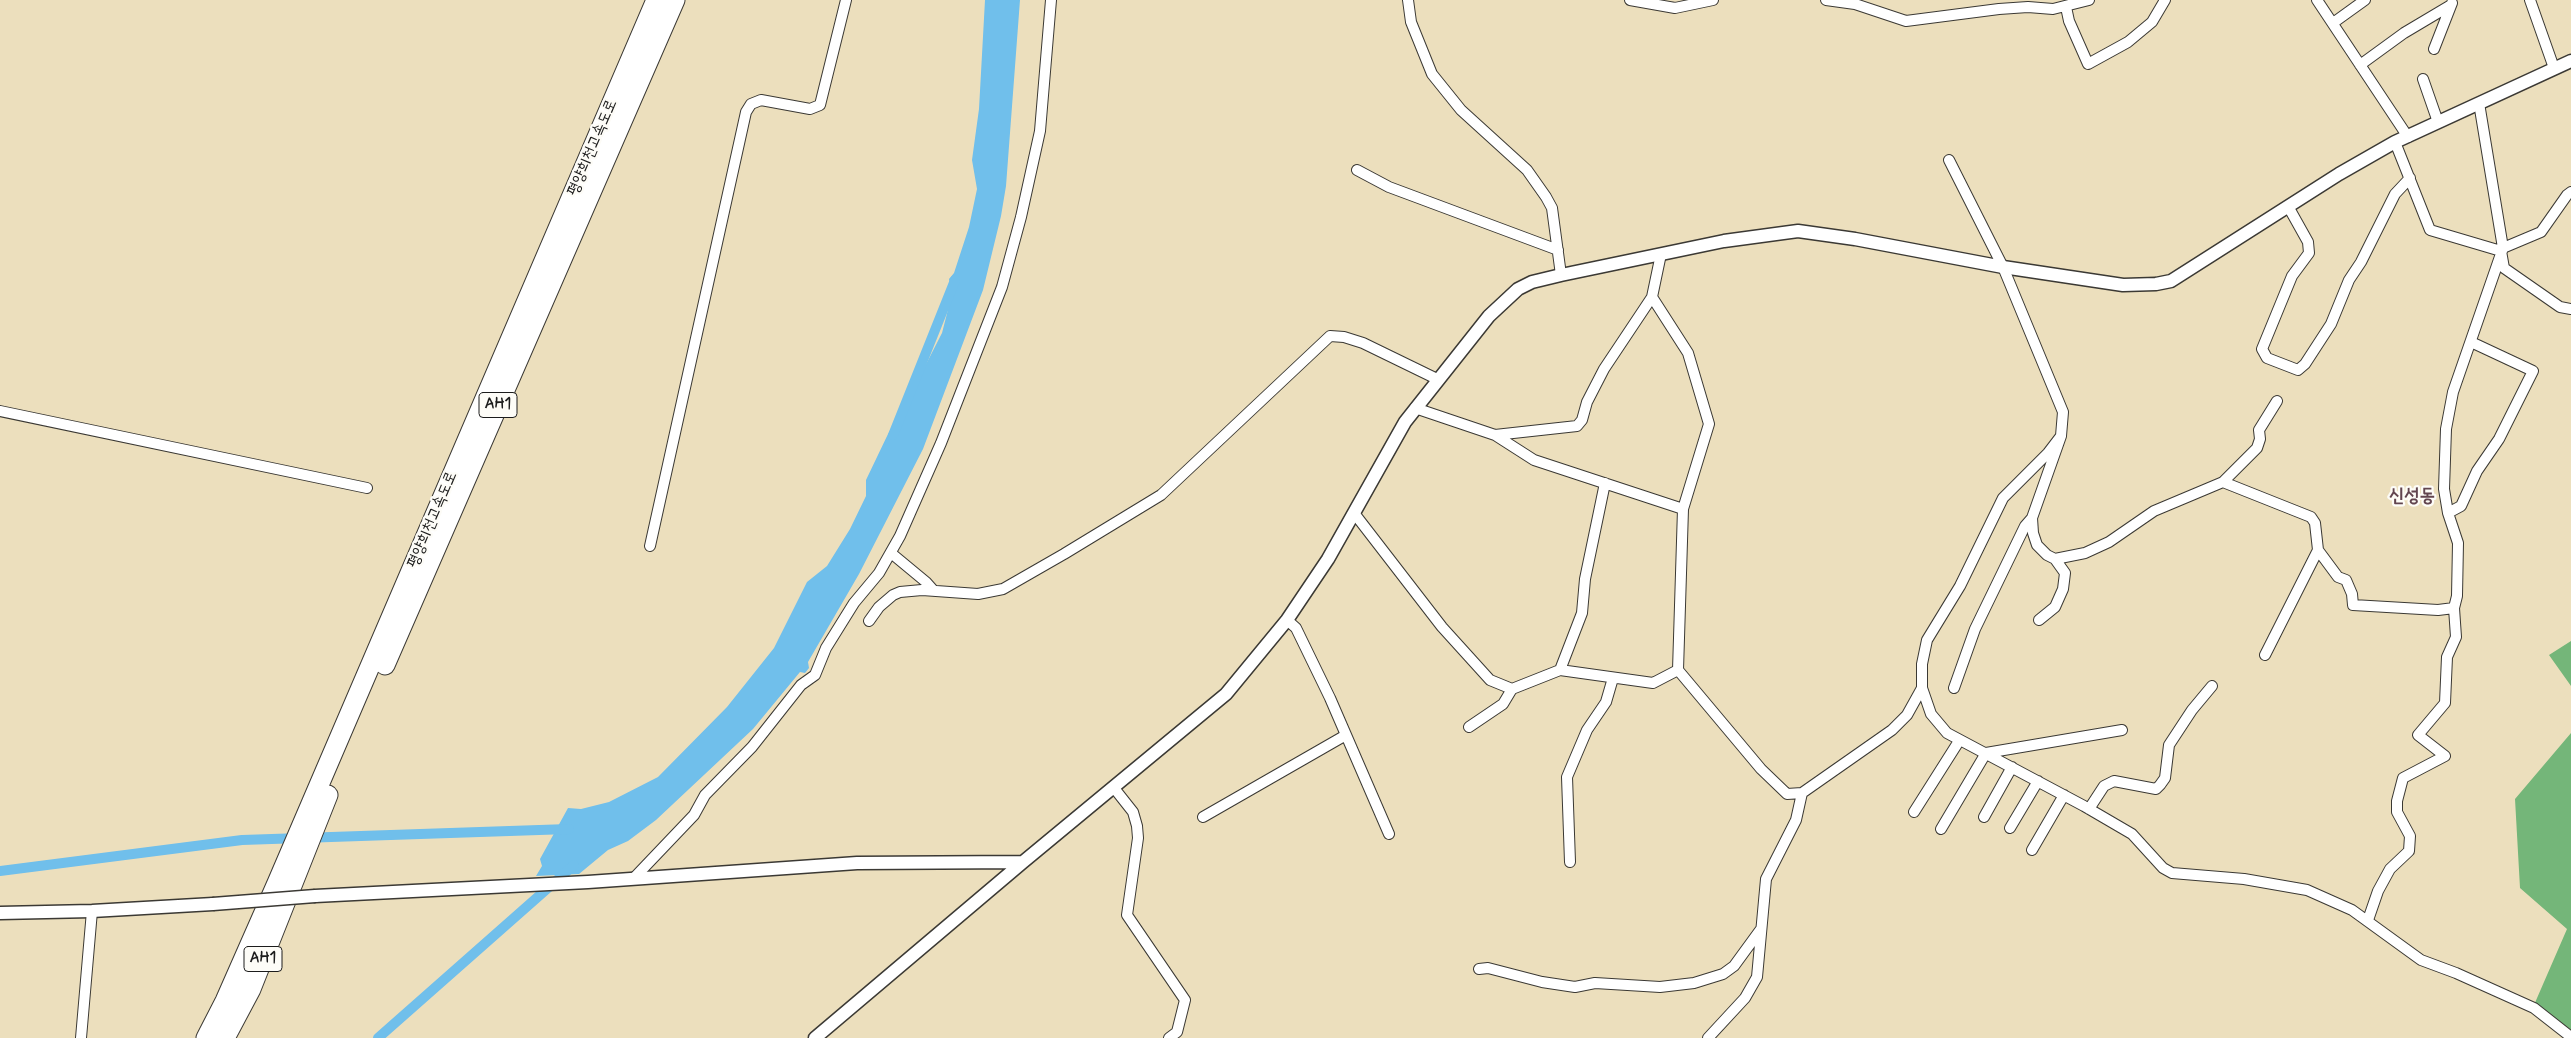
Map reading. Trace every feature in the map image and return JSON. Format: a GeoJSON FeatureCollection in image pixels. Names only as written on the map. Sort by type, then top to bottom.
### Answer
{"type":"FeatureCollection","features":[{"type":"Feature","properties":{"kind":"highway","name":"평양희천고속도로"},"geometry":{"type":"LineString","coordinates":[[225,1038],[251,989],[295,877],[314,811],[656,0]]}},
{"type":"Feature","properties":{"kind":"highway","name":"평양희천고속도로"},"geometry":{"type":"LineString","coordinates":[[206,1038],[226,1000],[277,883],[314,811],[675,0]]}},
{"type":"Feature","properties":{"kind":"street"},"geometry":{"type":"LineString","coordinates":[[650,546],[746,112],[751,104],[761,100],[810,109],[820,105],[846,0]]}},
{"type":"Feature","properties":{"kind":"street"},"geometry":{"type":"LineString","coordinates":[[634,878],[694,815],[705,795],[752,747],[801,685],[815,675],[826,648],[854,603],[879,573],[891,553],[941,443],[1002,287],[1021,217],[1040,131],[1051,0]]}},
{"type":"Feature","properties":{"kind":"street"},"geometry":{"type":"LineString","coordinates":[[1408,0],[1411,22],[1432,74],[1461,110],[1527,170],[1546,196],[1552,208],[1561,275]]}},
{"type":"Feature","properties":{"kind":"street"},"geometry":{"type":"LineString","coordinates":[[1630,0],[1675,8],[1713,0]]}},
{"type":"Feature","properties":{"kind":"street"},"geometry":{"type":"LineString","coordinates":[[1826,0],[1855,4],[1906,21],[1999,9],[2066,7],[2090,0]]}},
{"type":"Feature","properties":{"kind":"street"},"geometry":{"type":"LineString","coordinates":[[2066,7],[2069,21],[2088,64],[2128,42],[2152,22],[2165,0]]}},
{"type":"Feature","properties":{"kind":"street"},"geometry":{"type":"LineString","coordinates":[[2316,0],[2408,137]]}},
{"type":"Feature","properties":{"kind":"street"},"geometry":{"type":"LineString","coordinates":[[2333,23],[2365,0]]}},
{"type":"Feature","properties":{"kind":"street"},"geometry":{"type":"LineString","coordinates":[[2530,0],[2554,68]]}},
{"type":"Feature","properties":{"kind":"street"},"geometry":{"type":"LineString","coordinates":[[2360,65],[2404,33],[2452,3]]}},
{"type":"Feature","properties":{"kind":"street"},"geometry":{"type":"LineString","coordinates":[[2434,49],[2452,3]]}},
{"type":"Feature","properties":{"kind":"street"},"geometry":{"type":"LineString","coordinates":[[815,1038],[1226,694],[1287,620],[1328,559],[1400,430],[1415,408],[1504,299],[1532,282],[1724,241],[1798,231],[1855,239],[2003,267],[2123,285],[2156,284],[2170,281],[2289,208],[2339,174],[2395,142],[2571,61]]}},
{"type":"Feature","properties":{"kind":"street"},"geometry":{"type":"LineString","coordinates":[[2422,79],[2438,122]]}},
{"type":"Feature","properties":{"kind":"street"},"geometry":{"type":"LineString","coordinates":[[2479,103],[2504,268],[2560,307],[2571,309]]}},
{"type":"Feature","properties":{"kind":"street"},"geometry":{"type":"LineString","coordinates":[[2395,142],[2430,230],[2502,249],[2541,232],[2566,195],[2571,192]]}},
{"type":"Feature","properties":{"kind":"street"},"geometry":{"type":"LineString","coordinates":[[1949,160],[2003,267],[2063,412],[2061,436],[2032,518],[2024,526],[1976,629],[1954,688]]}},
{"type":"Feature","properties":{"kind":"street"},"geometry":{"type":"LineString","coordinates":[[1357,170],[1389,187],[1558,250]]}},
{"type":"Feature","properties":{"kind":"street"},"geometry":{"type":"LineString","coordinates":[[2289,208],[2308,242],[2309,254],[2292,276],[2262,349],[2267,358],[2298,370],[2306,364],[2331,324],[2349,280],[2361,262],[2395,194],[2410,178]]}},
{"type":"Feature","properties":{"kind":"street"},"geometry":{"type":"LineString","coordinates":[[2368,920],[2378,891],[2390,868],[2410,851],[2410,836],[2397,812],[2397,801],[2403,778],[2445,756],[2418,735],[2445,703],[2447,657],[2456,637],[2454,608],[2457,596],[2458,543],[2448,514],[2444,489],[2446,430],[2453,392],[2502,249]]}},
{"type":"Feature","properties":{"kind":"street"},"geometry":{"type":"LineString","coordinates":[[1494,435],[1576,426],[1582,420],[1586,402],[1604,369],[1652,297],[1661,254]]}},
{"type":"Feature","properties":{"kind":"street"},"geometry":{"type":"LineString","coordinates":[[1652,297],[1688,353],[1709,424],[1683,509],[1678,670],[1786,794],[1802,794],[1892,730],[1907,715],[1922,688]]}},
{"type":"Feature","properties":{"kind":"street"},"geometry":{"type":"LineString","coordinates":[[869,621],[879,607],[893,595],[909,591],[978,594],[1003,588],[1057,559],[1161,495],[1330,336],[1344,337],[1363,343],[1437,379]]}},
{"type":"Feature","properties":{"kind":"street"},"geometry":{"type":"LineString","coordinates":[[2448,514],[2461,506],[2476,471],[2499,439],[2533,371],[2471,342]]}},
{"type":"Feature","properties":{"kind":"street"},"geometry":{"type":"LineString","coordinates":[[2055,559],[2075,556],[2096,549],[2154,511],[2223,482],[2257,448],[2260,439],[2259,430],[2277,401]]}},
{"type":"Feature","properties":{"kind":"street"},"geometry":{"type":"LineString","coordinates":[[1415,408],[1494,435],[1534,460],[1683,509]]}},
{"type":"Feature","properties":{"kind":"street"},"geometry":{"type":"LineString","coordinates":[[0,411],[367,488]]}},
{"type":"Feature","properties":{"kind":"street"},"geometry":{"type":"LineString","coordinates":[[2061,436],[2048,453],[2003,498],[1960,586],[1927,640],[1922,664],[1922,688],[1931,714],[1939,726],[1960,741],[2064,795],[2132,834],[2163,868],[2172,873],[2244,879],[2307,890],[2352,910],[2422,960],[2534,1008],[2571,1037]]}},
{"type":"Feature","properties":{"kind":"street"},"geometry":{"type":"LineString","coordinates":[[2223,482],[2311,517],[2315,523],[2318,550],[2338,576],[2346,580],[2352,594],[2353,605],[2438,610],[2454,608]]}},
{"type":"Feature","properties":{"kind":"street"},"geometry":{"type":"LineString","coordinates":[[1560,670],[1582,613],[1585,579],[1605,483]]}},
{"type":"Feature","properties":{"kind":"street"},"geometry":{"type":"LineString","coordinates":[[1354,513],[1442,627],[1490,680],[1512,689]]}},
{"type":"Feature","properties":{"kind":"street"},"geometry":{"type":"LineString","coordinates":[[2032,518],[2037,545],[2047,555],[2055,559],[2065,573],[2063,589],[2055,607],[2039,620]]}},
{"type":"Feature","properties":{"kind":"street"},"geometry":{"type":"LineString","coordinates":[[2266,655],[2318,550]]}},
{"type":"Feature","properties":{"kind":"street"},"geometry":{"type":"LineString","coordinates":[[891,553],[926,582],[934,592]]}},
{"type":"Feature","properties":{"kind":"street"},"geometry":{"type":"LineString","coordinates":[[1287,620],[1296,628],[1346,735],[1389,834]]}},
{"type":"Feature","properties":{"kind":"street"},"geometry":{"type":"LineString","coordinates":[[1469,727],[1503,704],[1512,689],[1560,670],[1653,683],[1678,670]]}},
{"type":"Feature","properties":{"kind":"street"},"geometry":{"type":"LineString","coordinates":[[1570,862],[1567,776],[1587,730],[1606,702],[1613,678]]}},
{"type":"Feature","properties":{"kind":"street"},"geometry":{"type":"LineString","coordinates":[[2089,809],[2104,786],[2114,781],[2156,788],[2165,778],[2169,745],[2192,710],[2212,686]]}},
{"type":"Feature","properties":{"kind":"street"},"geometry":{"type":"LineString","coordinates":[[1941,829],[1986,753],[2122,730]]}},
{"type":"Feature","properties":{"kind":"street"},"geometry":{"type":"LineString","coordinates":[[1203,817],[1346,735]]}},
{"type":"Feature","properties":{"kind":"street"},"geometry":{"type":"LineString","coordinates":[[1914,812],[1960,741]]}},
{"type":"Feature","properties":{"kind":"street"},"geometry":{"type":"LineString","coordinates":[[1984,817],[2012,767]]}},
{"type":"Feature","properties":{"kind":"street"},"geometry":{"type":"LineString","coordinates":[[2010,828],[2038,781]]}},
{"type":"Feature","properties":{"kind":"street"},"geometry":{"type":"LineString","coordinates":[[1114,788],[1133,812],[1137,826],[1138,838],[1127,915],[1185,1000],[1177,1032],[1169,1038]]}},
{"type":"Feature","properties":{"kind":"street"},"geometry":{"type":"LineString","coordinates":[[1708,1038],[1745,998],[1757,977],[1766,879],[1796,820],[1802,794]]}},
{"type":"Feature","properties":{"kind":"street"},"geometry":{"type":"LineString","coordinates":[[2032,850],[2064,795]]}},
{"type":"Feature","properties":{"kind":"street"},"geometry":{"type":"LineString","coordinates":[[0,913],[92,911],[213,904],[315,896],[588,882],[857,863],[1023,862]]}},
{"type":"Feature","properties":{"kind":"street"},"geometry":{"type":"LineString","coordinates":[[81,1038],[92,911]]}},
{"type":"Feature","properties":{"kind":"street"},"geometry":{"type":"LineString","coordinates":[[1479,969],[1488,968],[1542,982],[1575,987],[1595,984],[1660,986],[1694,983],[1723,974],[1734,966],[1761,929]]}},
{"type":"Feature","properties":{"kind":"green space"},"geometry":{"type":"Polygon","coordinates":[[[2571,641],[2571,686],[2549,655],[2571,641]]]}},
{"type":"Feature","properties":{"kind":"green space"},"geometry":{"type":"Polygon","coordinates":[[[2571,733],[2571,1036],[2534,1005],[2567,929],[2520,888],[2515,799],[2571,733]]]}},
{"type":"Feature","properties":{"kind":"water"},"geometry":{"type":"Polygon","coordinates":[[[985,0],[1020,0],[1006,186],[1001,216],[983,290],[923,449],[859,574],[808,662],[809,668],[805,673],[800,672],[753,729],[656,820],[628,841],[608,850],[579,874],[536,876],[542,866],[540,859],[568,808],[581,809],[609,802],[658,777],[727,707],[774,648],[807,582],[827,566],[850,529],[866,496],[866,480],[888,434],[909,404],[918,380],[942,333],[952,294],[949,279],[954,273],[969,227],[977,189],[972,160],[979,109],[985,0]]]}},
{"type":"Feature","properties":{"kind":"waterway"},"geometry":{"type":"LineString","coordinates":[[893,435],[955,280]]}},
{"type":"Feature","properties":{"kind":"waterway"},"geometry":{"type":"LineString","coordinates":[[0,871],[242,840],[569,829]]}},
{"type":"Feature","properties":{"kind":"waterway"},"geometry":{"type":"LineString","coordinates":[[378,1038],[574,865]]}},
{"type":"Feature","properties":{"kind":"district","name":"신성동"},"geometry":{"type":"Point","coordinates":[2412,497]}}]}
